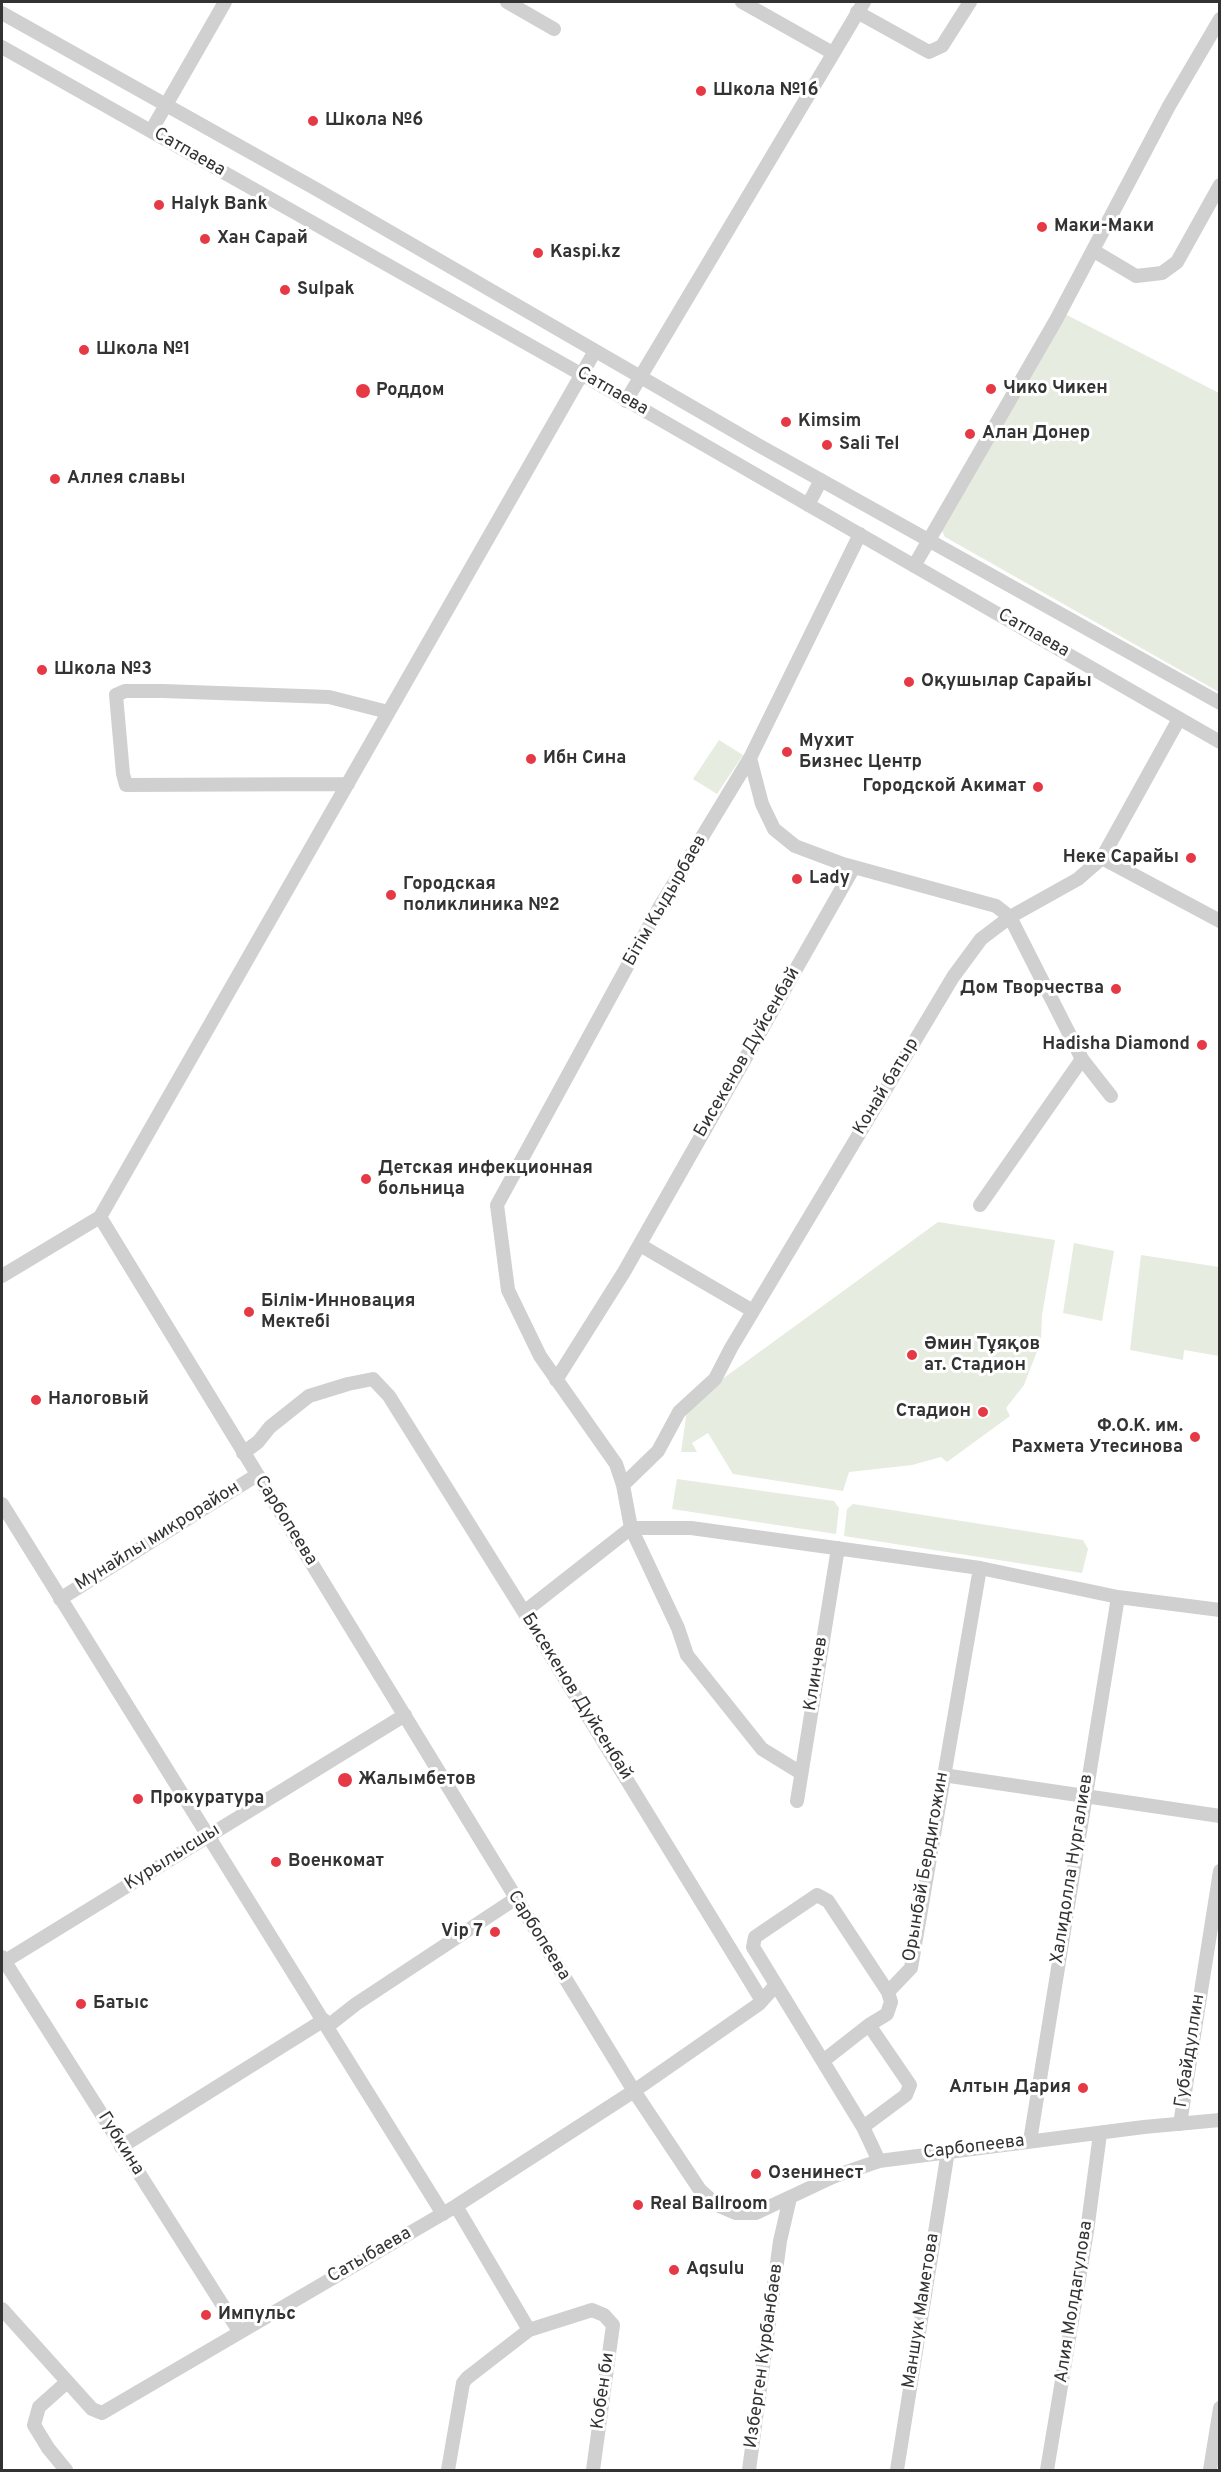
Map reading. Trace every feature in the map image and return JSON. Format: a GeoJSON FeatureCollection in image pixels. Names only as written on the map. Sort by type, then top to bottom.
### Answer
{"type":"FeatureCollection","features":[{"type":"Feature","properties":{"kind":"street"},"geometry":{"type":"LineString","coordinates":[[151,131],[225,2]]}},
{"type":"Feature","properties":{"kind":"street"},"geometry":{"type":"LineString","coordinates":[[507,2],[554,28]]}},
{"type":"Feature","properties":{"kind":"street"},"geometry":{"type":"LineString","coordinates":[[742,2],[831,52]]}},
{"type":"Feature","properties":{"kind":"street"},"geometry":{"type":"LineString","coordinates":[[626,401],[831,52],[860,7],[929,52],[942,46],[970,2]]}},
{"type":"Feature","properties":{"kind":"street","name":"Сатпаева"},"geometry":{"type":"LineString","coordinates":[[2,13],[316,189],[821,480],[1220,703]]}},
{"type":"Feature","properties":{"kind":"street"},"geometry":{"type":"LineString","coordinates":[[914,566],[1094,251],[1169,106],[1220,19]]}},
{"type":"Feature","properties":{"kind":"street","name":"Сатпаева"},"geometry":{"type":"LineString","coordinates":[[2,47],[860,534],[1220,742]]}},
{"type":"Feature","properties":{"kind":"street"},"geometry":{"type":"LineString","coordinates":[[1094,251],[1136,276],[1162,273],[1177,262],[1220,185]]}},
{"type":"Feature","properties":{"kind":"street"},"geometry":{"type":"LineString","coordinates":[[2,1276],[100,1217],[595,351]]}},
{"type":"Feature","properties":{"kind":"street"},"geometry":{"type":"LineString","coordinates":[[808,505],[821,480]]}},
{"type":"Feature","properties":{"kind":"street","name":"Бiтiм Кыдырбаев"},"geometry":{"type":"LineString","coordinates":[[801,1773],[762,1749],[687,1655],[678,1628],[631,1528],[623,1485],[615,1464],[540,1356],[508,1290],[497,1205],[659,908],[750,758],[860,534]]}},
{"type":"Feature","properties":{"kind":"street"},"geometry":{"type":"LineString","coordinates":[[348,784],[126,785],[123,774],[117,695],[124,691],[152,691],[328,697],[388,712]]}},
{"type":"Feature","properties":{"kind":"street","name":"Конай батыр"},"geometry":{"type":"LineString","coordinates":[[623,1485],[658,1451],[679,1412],[715,1379],[753,1311],[953,977],[981,939],[1010,917],[1078,879],[1102,858],[1179,719]]}},
{"type":"Feature","properties":{"kind":"street"},"geometry":{"type":"LineString","coordinates":[[750,758],[762,804],[774,829],[795,846],[854,867],[996,906],[1010,917],[1082,1059],[1111,1096]]}},
{"type":"Feature","properties":{"kind":"street"},"geometry":{"type":"LineString","coordinates":[[1102,858],[1220,921]]}},
{"type":"Feature","properties":{"kind":"street","name":"Бисекенов Дуйсенбай"},"geometry":{"type":"LineString","coordinates":[[556,1380],[640,1245],[854,867]]}},
{"type":"Feature","properties":{"kind":"street"},"geometry":{"type":"LineString","coordinates":[[980,1205],[1082,1059]]}},
{"type":"Feature","properties":{"kind":"street","name":"Сарбопеева"},"geometry":{"type":"LineString","coordinates":[[100,1217],[634,2091],[700,2190],[717,2205],[736,2213],[756,2214],[835,2176],[879,2161],[1030,2141],[1220,2120]]}},
{"type":"Feature","properties":{"kind":"street"},"geometry":{"type":"LineString","coordinates":[[640,1245],[753,1311]]}},
{"type":"Feature","properties":{"kind":"street","name":"Бисекенов Дуйсенбай"},"geometry":{"type":"LineString","coordinates":[[243,1453],[309,1396],[373,1379],[388,1396],[524,1612],[761,1999]]}},
{"type":"Feature","properties":{"kind":"street","name":"Мунайлы микрорайон"},"geometry":{"type":"LineString","coordinates":[[60,1599],[257,1475]]}},
{"type":"Feature","properties":{"kind":"street"},"geometry":{"type":"LineString","coordinates":[[2,1504],[443,2214]]}},
{"type":"Feature","properties":{"kind":"street"},"geometry":{"type":"LineString","coordinates":[[524,1612],[631,1528],[714,1529],[980,1568],[1118,1597],[1220,1610]]}},
{"type":"Feature","properties":{"kind":"street","name":"Клинчев"},"geometry":{"type":"LineString","coordinates":[[797,1801],[838,1548]]}},
{"type":"Feature","properties":{"kind":"street","name":"Орынбай Бердигожин"},"geometry":{"type":"LineString","coordinates":[[888,1992],[911,1968],[980,1568]]}},
{"type":"Feature","properties":{"kind":"street","name":"Халидолла Нургалиев"},"geometry":{"type":"LineString","coordinates":[[1030,2141],[1118,1597]]}},
{"type":"Feature","properties":{"kind":"street","name":"Курылысшы"},"geometry":{"type":"LineString","coordinates":[[2,1960],[405,1715]]}},
{"type":"Feature","properties":{"kind":"street"},"geometry":{"type":"LineString","coordinates":[[943,1775],[1220,1816]]}},
{"type":"Feature","properties":{"kind":"street","name":"Губайдуллин"},"geometry":{"type":"LineString","coordinates":[[1180,2124],[1220,1871]]}},
{"type":"Feature","properties":{"kind":"street"},"geometry":{"type":"LineString","coordinates":[[823,2061],[887,2014],[891,2002],[888,1992],[828,1901],[817,1895],[755,1937],[753,1947],[755,1954],[863,2127],[879,2161]]}},
{"type":"Feature","properties":{"kind":"street"},"geometry":{"type":"LineString","coordinates":[[121,2147],[326,2023],[515,1899]]}},
{"type":"Feature","properties":{"kind":"street","name":"Губкина"},"geometry":{"type":"LineString","coordinates":[[2,1960],[239,2331]]}},
{"type":"Feature","properties":{"kind":"street","name":"Сатыбаева"},"geometry":{"type":"LineString","coordinates":[[67,2382],[92,2409],[102,2413],[456,2206],[634,2091],[759,2004],[761,1999],[775,1986]]}},
{"type":"Feature","properties":{"kind":"street"},"geometry":{"type":"LineString","coordinates":[[863,2127],[906,2095],[909,2085],[869,2025]]}},
{"type":"Feature","properties":{"kind":"street","name":"Алия Молдагулова"},"geometry":{"type":"LineString","coordinates":[[1047,2470],[1087,2231],[1100,2134]]}},
{"type":"Feature","properties":{"kind":"street","name":"Маншук Маметова"},"geometry":{"type":"LineString","coordinates":[[897,2470],[948,2151]]}},
{"type":"Feature","properties":{"kind":"street","name":"Изберген Курбанбаев"},"geometry":{"type":"LineString","coordinates":[[749,2470],[780,2241],[790,2198]]}},
{"type":"Feature","properties":{"kind":"street"},"geometry":{"type":"LineString","coordinates":[[448,2470],[464,2383],[529,2330],[456,2206]]}},
{"type":"Feature","properties":{"kind":"street"},"geometry":{"type":"LineString","coordinates":[[2,2309],[67,2382],[39,2407],[34,2425],[48,2448],[66,2470]]}},
{"type":"Feature","properties":{"kind":"street","name":"Кобен би"},"geometry":{"type":"LineString","coordinates":[[529,2330],[592,2310],[604,2315],[613,2325],[593,2470]]}},
{"type":"Feature","properties":{"kind":"street"},"geometry":{"type":"LineString","coordinates":[[1210,2470],[1220,2408]]}},
{"type":"Feature","properties":{"kind":"shaded area"},"geometry":{"type":"Polygon","coordinates":[[[1065,314],[1219,393],[1219,692],[945,537],[942,531],[1065,314]]]}},
{"type":"Feature","properties":{"kind":"shaded area"},"geometry":{"type":"Polygon","coordinates":[[[719,740],[743,755],[717,794],[693,779],[719,740]]]}},
{"type":"Feature","properties":{"kind":"shaded area","name":"Әмин Тұяқов ат. Стадион"},"geometry":{"type":"Polygon","coordinates":[[[938,1222],[1055,1240],[1042,1315],[1041,1341],[1024,1385],[1006,1408],[1010,1416],[947,1462],[941,1457],[912,1465],[849,1472],[843,1491],[733,1474],[708,1433],[692,1443],[697,1452],[681,1452],[688,1404],[938,1222]]]}},
{"type":"Feature","properties":{"kind":"shaded area"},"geometry":{"type":"Polygon","coordinates":[[[1074,1243],[1114,1251],[1102,1321],[1063,1313],[1074,1243]]]}},
{"type":"Feature","properties":{"kind":"shaded area"},"geometry":{"type":"Polygon","coordinates":[[[1141,1255],[1219,1267],[1219,1356],[1184,1350],[1183,1360],[1130,1350],[1141,1255]]]}},
{"type":"Feature","properties":{"kind":"shaded area"},"geometry":{"type":"Polygon","coordinates":[[[677,1479],[834,1501],[839,1508],[836,1534],[672,1509],[677,1479]]]}},
{"type":"Feature","properties":{"kind":"shaded area"},"geometry":{"type":"Polygon","coordinates":[[[853,1504],[1083,1540],[1088,1549],[1082,1573],[844,1536],[847,1509],[853,1504]]]}},
{"type":"Feature","properties":{"kind":"place","name":"Школа №16"},"geometry":{"type":"Point","coordinates":[701,91]}},
{"type":"Feature","properties":{"kind":"place","name":"Школа №6"},"geometry":{"type":"Point","coordinates":[313,121]}},
{"type":"Feature","properties":{"kind":"place","name":"Halyk Bank"},"geometry":{"type":"Point","coordinates":[159,205]}},
{"type":"Feature","properties":{"kind":"place","name":"Маки-Маки"},"geometry":{"type":"Point","coordinates":[1042,227]}},
{"type":"Feature","properties":{"kind":"place","name":"Хан Сарай"},"geometry":{"type":"Point","coordinates":[205,239]}},
{"type":"Feature","properties":{"kind":"place","name":"Kaspi.kz"},"geometry":{"type":"Point","coordinates":[538,253]}},
{"type":"Feature","properties":{"kind":"place","name":"Sulpak"},"geometry":{"type":"Point","coordinates":[285,290]}},
{"type":"Feature","properties":{"kind":"place","name":"Школа №1"},"geometry":{"type":"Point","coordinates":[84,350]}},
{"type":"Feature","properties":{"kind":"place","name":"Чико Чикен"},"geometry":{"type":"Point","coordinates":[991,389]}},
{"type":"Feature","properties":{"kind":"place","name":"Роддом"},"geometry":{"type":"Point","coordinates":[363,391]}},
{"type":"Feature","properties":{"kind":"place","name":"Kimsim"},"geometry":{"type":"Point","coordinates":[786,422]}},
{"type":"Feature","properties":{"kind":"place","name":"Алан Донер"},"geometry":{"type":"Point","coordinates":[970,434]}},
{"type":"Feature","properties":{"kind":"place","name":"Sali Tel"},"geometry":{"type":"Point","coordinates":[827,445]}},
{"type":"Feature","properties":{"kind":"place","name":"Аллея славы"},"geometry":{"type":"Point","coordinates":[55,479]}},
{"type":"Feature","properties":{"kind":"place","name":"Школа №3"},"geometry":{"type":"Point","coordinates":[42,670]}},
{"type":"Feature","properties":{"kind":"place","name":"Оқушылар Сарайы"},"geometry":{"type":"Point","coordinates":[909,682]}},
{"type":"Feature","properties":{"kind":"place","name":"Мухит Бизнес Центр"},"geometry":{"type":"Point","coordinates":[787,752]}},
{"type":"Feature","properties":{"kind":"place","name":"Ибн Сина"},"geometry":{"type":"Point","coordinates":[531,759]}},
{"type":"Feature","properties":{"kind":"place","name":"Городской Акимат"},"geometry":{"type":"Point","coordinates":[1038,787]}},
{"type":"Feature","properties":{"kind":"place","name":"Неке Сарайы"},"geometry":{"type":"Point","coordinates":[1191,858]}},
{"type":"Feature","properties":{"kind":"place","name":"Lady"},"geometry":{"type":"Point","coordinates":[797,879]}},
{"type":"Feature","properties":{"kind":"place","name":"Городская поликлиника №2"},"geometry":{"type":"Point","coordinates":[391,895]}},
{"type":"Feature","properties":{"kind":"place","name":"Дом Творчества"},"geometry":{"type":"Point","coordinates":[1116,989]}},
{"type":"Feature","properties":{"kind":"place","name":"Hadisha Diamond"},"geometry":{"type":"Point","coordinates":[1202,1045]}},
{"type":"Feature","properties":{"kind":"place","name":"Детская инфекционная больница"},"geometry":{"type":"Point","coordinates":[366,1179]}},
{"type":"Feature","properties":{"kind":"place","name":"Білім-Инновация Мектебі"},"geometry":{"type":"Point","coordinates":[249,1312]}},
{"type":"Feature","properties":{"kind":"place","name":"Әмин Тұяқов ат. Стадион"},"geometry":{"type":"Point","coordinates":[912,1355]}},
{"type":"Feature","properties":{"kind":"place","name":"Налоговый"},"geometry":{"type":"Point","coordinates":[36,1400]}},
{"type":"Feature","properties":{"kind":"place","name":"Стадион"},"geometry":{"type":"Point","coordinates":[983,1412]}},
{"type":"Feature","properties":{"kind":"place","name":"Ф.О.К. им. Рахмета Утесинова"},"geometry":{"type":"Point","coordinates":[1195,1437]}},
{"type":"Feature","properties":{"kind":"place","name":"Жалымбетов"},"geometry":{"type":"Point","coordinates":[345,1780]}},
{"type":"Feature","properties":{"kind":"place","name":"Прокуратура"},"geometry":{"type":"Point","coordinates":[138,1799]}},
{"type":"Feature","properties":{"kind":"place","name":"Военкомат"},"geometry":{"type":"Point","coordinates":[276,1862]}},
{"type":"Feature","properties":{"kind":"place","name":"Vip 7"},"geometry":{"type":"Point","coordinates":[495,1932]}},
{"type":"Feature","properties":{"kind":"place","name":"Батыс"},"geometry":{"type":"Point","coordinates":[81,2004]}},
{"type":"Feature","properties":{"kind":"place","name":"Алтын Дария"},"geometry":{"type":"Point","coordinates":[1083,2088]}},
{"type":"Feature","properties":{"kind":"place","name":"Озенинест"},"geometry":{"type":"Point","coordinates":[756,2174]}},
{"type":"Feature","properties":{"kind":"place","name":"Real Ballroom"},"geometry":{"type":"Point","coordinates":[638,2205]}},
{"type":"Feature","properties":{"kind":"place","name":"Aqsulu"},"geometry":{"type":"Point","coordinates":[674,2270]}},
{"type":"Feature","properties":{"kind":"place","name":"Импульс"},"geometry":{"type":"Point","coordinates":[206,2315]}}]}
